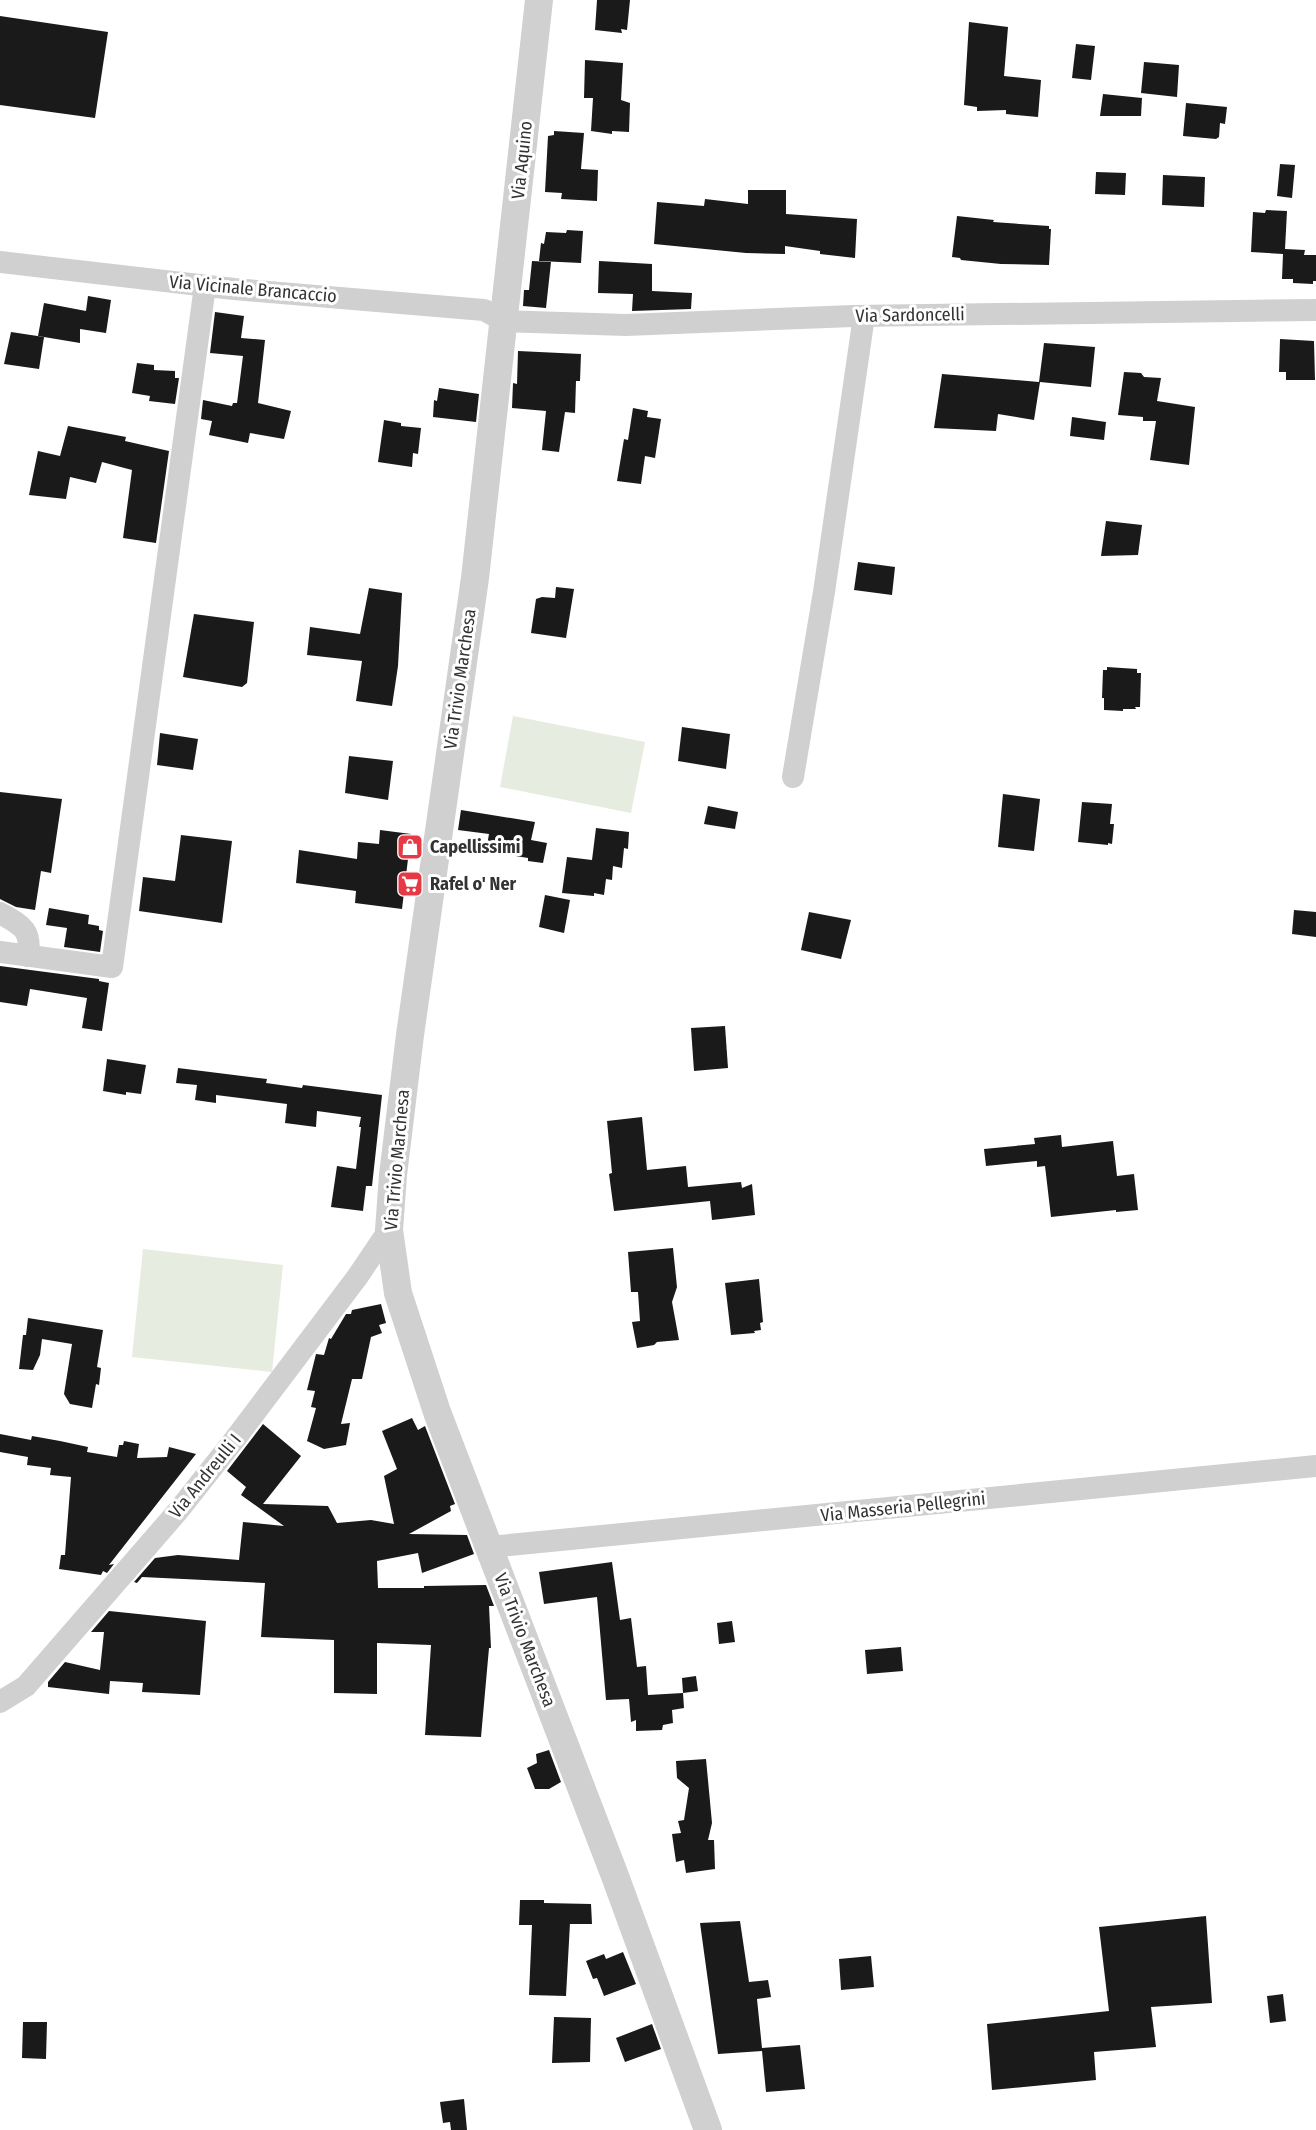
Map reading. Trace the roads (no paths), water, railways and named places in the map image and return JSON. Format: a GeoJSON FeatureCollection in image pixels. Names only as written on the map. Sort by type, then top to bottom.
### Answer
{"type":"FeatureCollection","features":[{"type":"Feature","properties":{"kind":"street","name":"Via Aquino"},"geometry":{"type":"LineString","coordinates":[[504,321],[539,0]]}},
{"type":"Feature","properties":{"kind":"street","name":"Via Vicinale Brancaccio"},"geometry":{"type":"LineString","coordinates":[[0,262],[205,286],[484,310],[504,321]]}},
{"type":"Feature","properties":{"kind":"street"},"geometry":{"type":"LineString","coordinates":[[0,952],[112,967],[205,286]]}},
{"type":"Feature","properties":{"kind":"street","name":"Via Sardoncelli"},"geometry":{"type":"LineString","coordinates":[[504,321],[626,325],[864,316],[1316,310]]}},
{"type":"Feature","properties":{"kind":"street"},"geometry":{"type":"LineString","coordinates":[[793,777],[824,592],[864,316]]}},
{"type":"Feature","properties":{"kind":"street","name":"Via Trivio Marchesa"},"geometry":{"type":"LineString","coordinates":[[504,321],[475,578],[410,1035],[393,1175],[389,1230],[398,1293],[437,1412],[708,2130]]}},
{"type":"Feature","properties":{"kind":"street"},"geometry":{"type":"LineString","coordinates":[[0,913],[22,926],[30,942],[28,956]]}},
{"type":"Feature","properties":{"kind":"street","name":"Via Andreulli I"},"geometry":{"type":"LineString","coordinates":[[0,1702],[26,1686],[178,1511],[322,1324],[389,1230]]}},
{"type":"Feature","properties":{"kind":"street","name":"Via Masseria Pellegrini"},"geometry":{"type":"LineString","coordinates":[[489,1547],[1316,1466]]}},
{"type":"Feature","properties":{"kind":"place","name":"Capellissimi"},"geometry":{"type":"Point","coordinates":[410,847]}},
{"type":"Feature","properties":{"kind":"place","name":"Rafel o' Ner"},"geometry":{"type":"Point","coordinates":[410,884]}}]}
